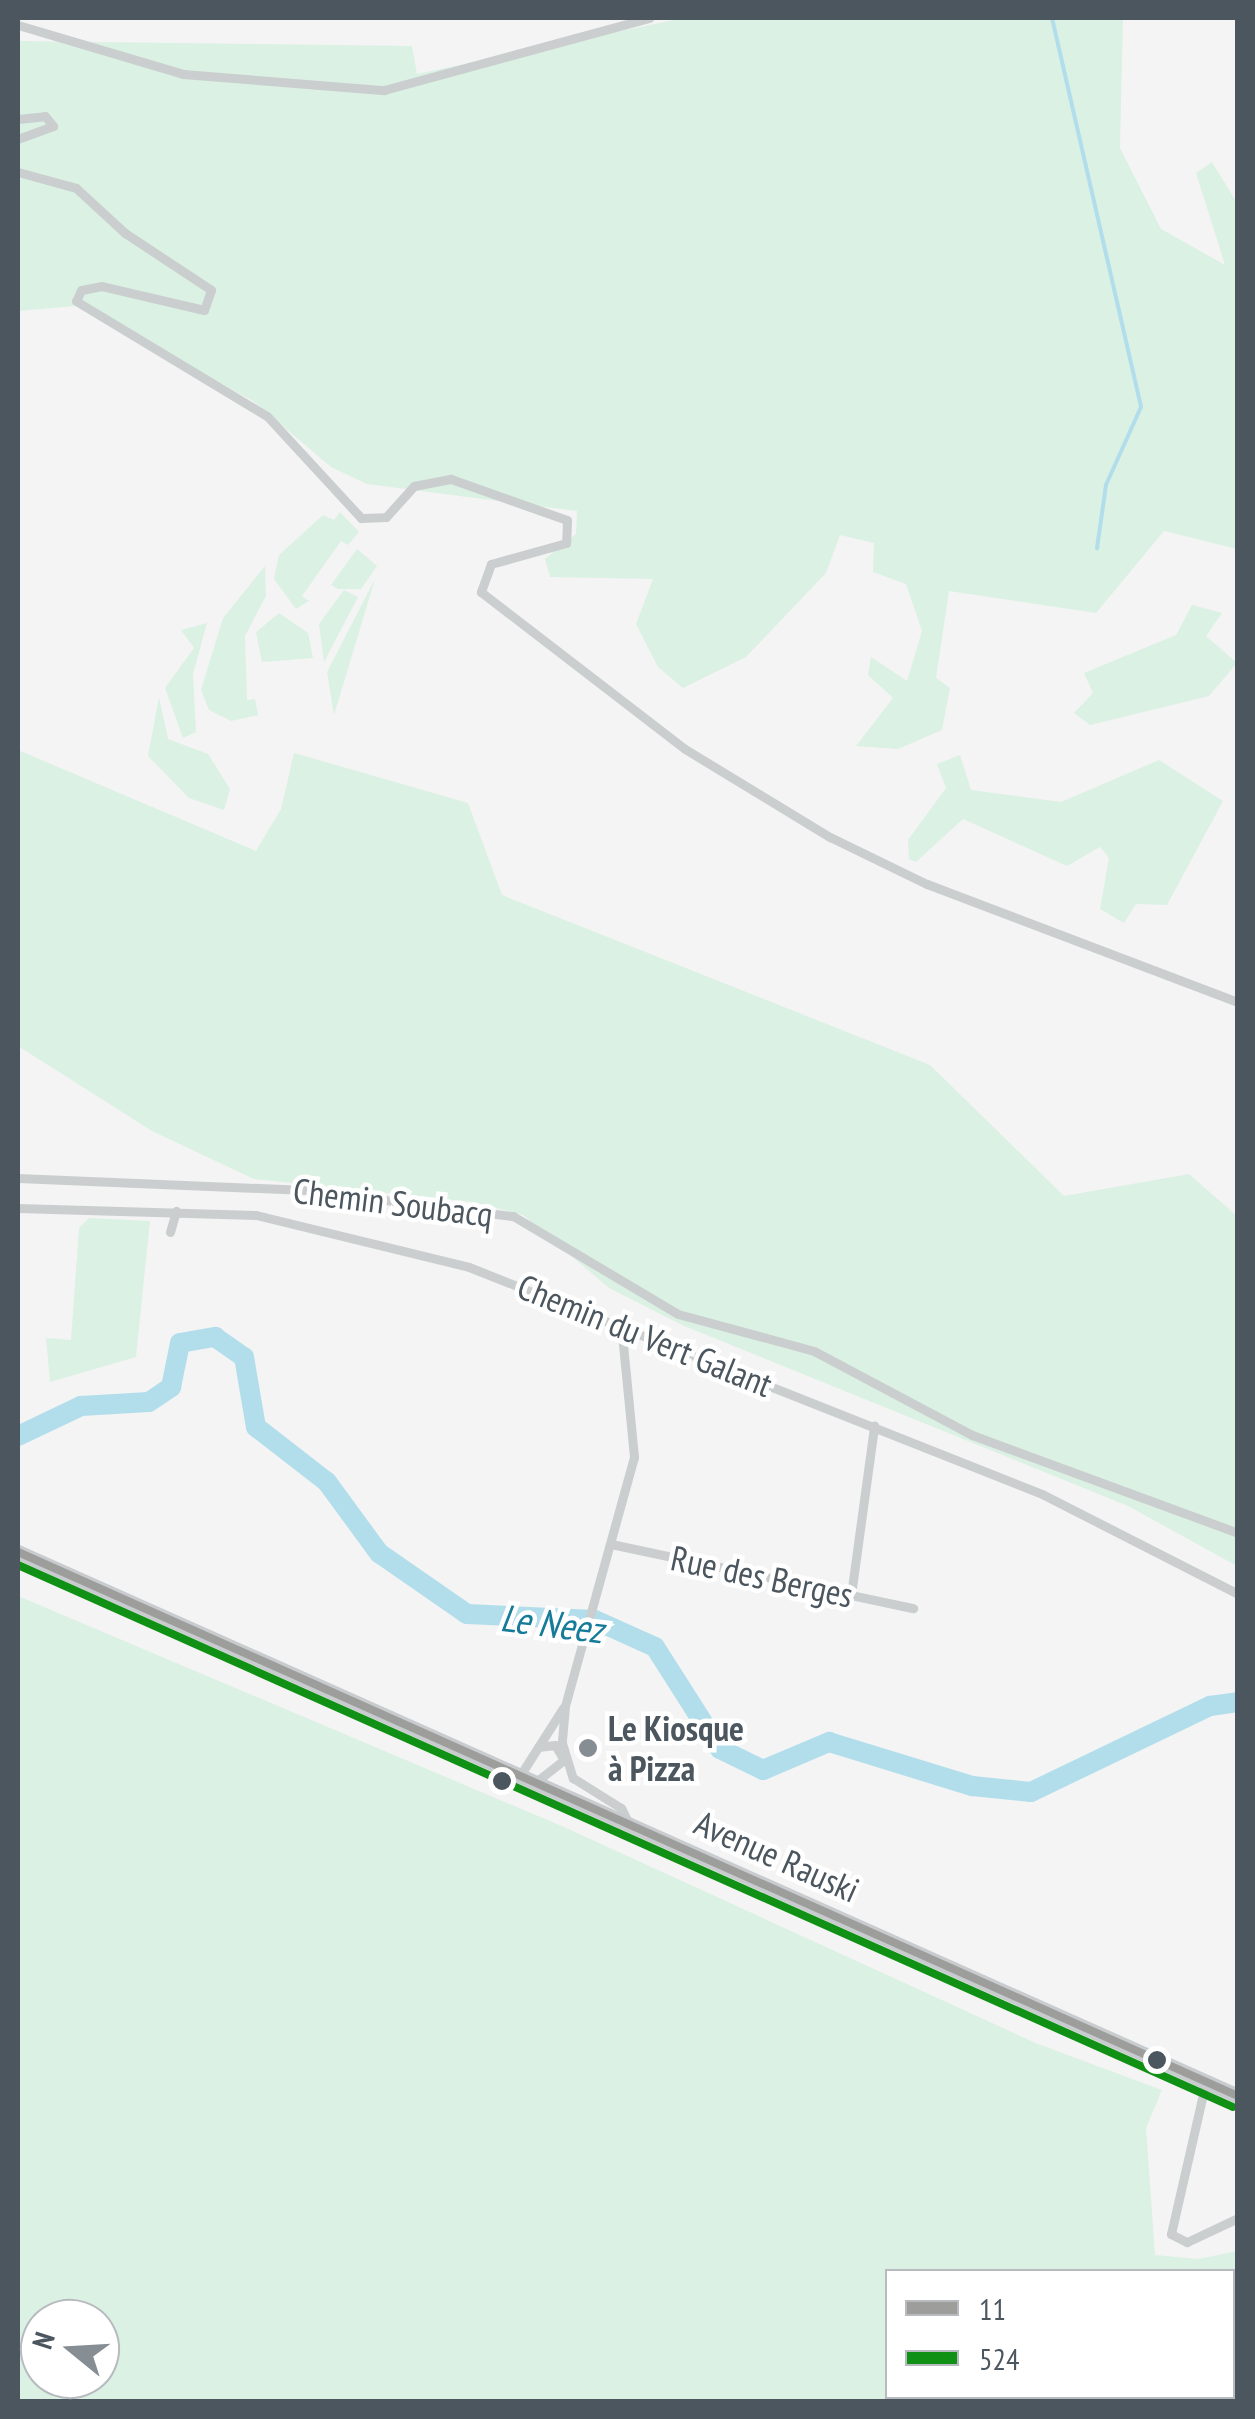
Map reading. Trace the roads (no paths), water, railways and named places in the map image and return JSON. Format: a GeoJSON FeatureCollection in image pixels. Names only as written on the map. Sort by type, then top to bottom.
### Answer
{"type":"FeatureCollection","features":[{"type":"Feature","properties":{"kind":"main road","name":"Avenue Rauski"},"geometry":{"type":"LineString","coordinates":[[18,1552],[1238,2096]]}},
{"type":"Feature","properties":{"kind":"street"},"geometry":{"type":"LineString","coordinates":[[18,25],[30,21],[183,74],[384,90],[649,18]]}},
{"type":"Feature","properties":{"kind":"street"},"geometry":{"type":"LineString","coordinates":[[18,119],[45,116],[53,126],[18,139]]}},
{"type":"Feature","properties":{"kind":"street"},"geometry":{"type":"LineString","coordinates":[[18,172],[76,188],[125,233],[210,290],[204,310],[102,286],[81,290],[76,302],[267,416],[361,518],[386,517],[414,486],[451,479],[567,520],[566,543],[491,564],[481,592],[685,749],[926,884],[1238,1002]]}},
{"type":"Feature","properties":{"kind":"street","name":"Chemin Soubacq"},"geometry":{"type":"LineString","coordinates":[[18,1178],[306,1190],[513,1216],[678,1314],[814,1351],[972,1435],[1238,1533]]}},
{"type":"Feature","properties":{"kind":"street","name":"Chemin du Vert Galant"},"geometry":{"type":"LineString","coordinates":[[18,1208],[176,1211],[340,1230],[469,1266],[1042,1494],[1238,1594]]}},
{"type":"Feature","properties":{"kind":"street"},"geometry":{"type":"LineString","coordinates":[[170,1232],[176,1211]]}},
{"type":"Feature","properties":{"kind":"street"},"geometry":{"type":"LineString","coordinates":[[564,1760],[565,1706],[634,1457],[621,1324]]}},
{"type":"Feature","properties":{"kind":"street"},"geometry":{"type":"LineString","coordinates":[[852,1595],[874,1426]]}},
{"type":"Feature","properties":{"kind":"street","name":"Rue des Berges"},"geometry":{"type":"LineString","coordinates":[[610,1544],[913,1608]]}},
{"type":"Feature","properties":{"kind":"street"},"geometry":{"type":"LineString","coordinates":[[522,1774],[565,1706]]}},
{"type":"Feature","properties":{"kind":"street"},"geometry":{"type":"LineString","coordinates":[[537,1748],[555,1746],[573,1778],[622,1808],[628,1822]]}},
{"type":"Feature","properties":{"kind":"street"},"geometry":{"type":"LineString","coordinates":[[538,1781],[564,1760]]}},
{"type":"Feature","properties":{"kind":"street"},"geometry":{"type":"LineString","coordinates":[[1206,2081],[1171,2234],[1188,2242],[1238,2218]]}},
{"type":"Feature","properties":{"kind":"waterway"},"geometry":{"type":"LineString","coordinates":[[1052,18],[1141,407],[1106,485],[1097,548]]}},
{"type":"Feature","properties":{"kind":"waterway","name":"Le Neez"},"geometry":{"type":"LineString","coordinates":[[18,1436],[81,1406],[149,1402],[171,1387],[180,1343],[215,1337],[244,1357],[256,1427],[327,1482],[379,1553],[467,1614],[595,1620],[655,1647],[720,1749],[763,1770],[829,1742],[972,1786],[1031,1792],[1210,1706],[1238,1702]]}},
{"type":"Feature","properties":{"kind":"place","name":"Le Kiosque à Pizza"},"geometry":{"type":"Point","coordinates":[588,1748]}}]}
